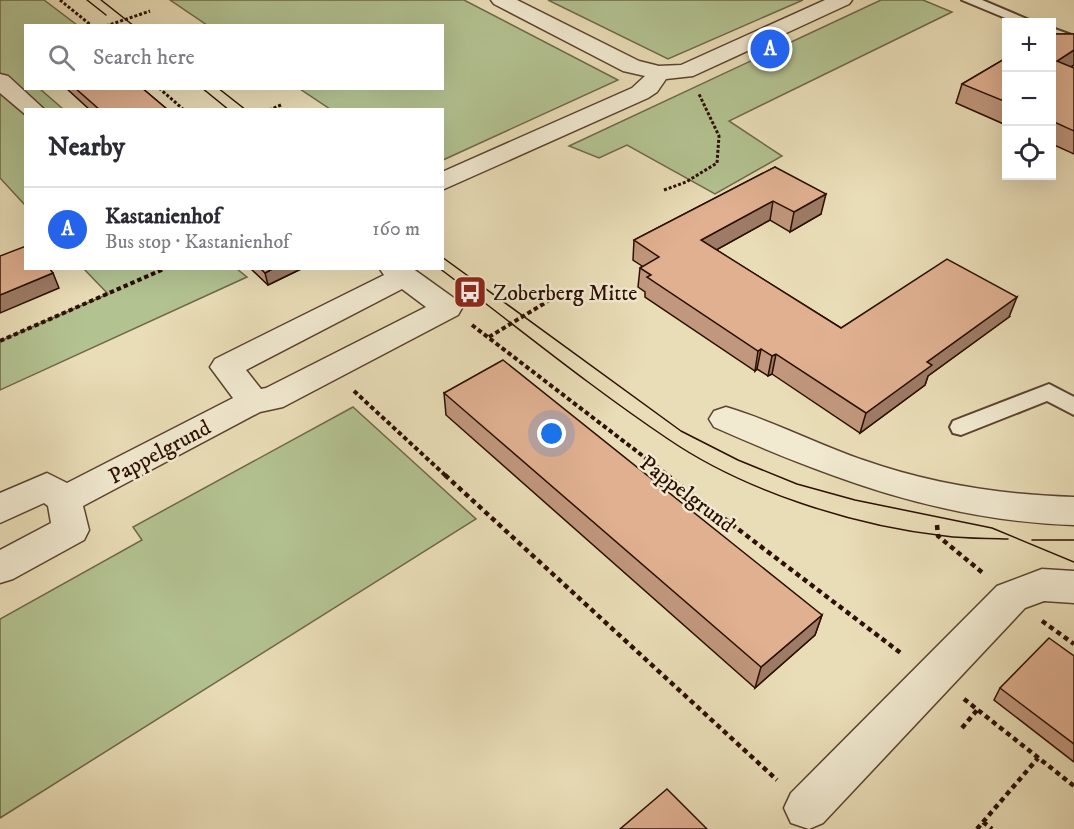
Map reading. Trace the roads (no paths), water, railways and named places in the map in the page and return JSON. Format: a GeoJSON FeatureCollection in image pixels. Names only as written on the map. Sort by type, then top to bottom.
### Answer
{"type":"FeatureCollection","features":[{"type":"Feature","properties":{"kind":"street"},"geometry":{"type":"LineString","coordinates":[[501,0],[631,66],[659,73],[685,71],[842,0]]}},
{"type":"Feature","properties":{"kind":"street"},"geometry":{"type":"LineString","coordinates":[[444,181],[640,93],[653,83],[659,73]]}},
{"type":"Feature","properties":{"kind":"street"},"geometry":{"type":"LineString","coordinates":[[0,81],[32,108]]}},
{"type":"Feature","properties":{"kind":"street"},"geometry":{"type":"LineString","coordinates":[[253,401],[226,367],[398,273]]}},
{"type":"Feature","properties":{"kind":"street","name":"Pappelgrund"},"geometry":{"type":"LineString","coordinates":[[64,500],[253,401],[272,399],[447,308],[398,273]]}},
{"type":"Feature","properties":{"kind":"street"},"geometry":{"type":"LineString","coordinates":[[726,419],[812,457],[937,495],[1043,512],[1074,511]]}},
{"type":"Feature","properties":{"kind":"street"},"geometry":{"type":"LineString","coordinates":[[0,509],[47,486],[64,500],[71,530],[0,568]]}},
{"type":"Feature","properties":{"kind":"street"},"geometry":{"type":"LineString","coordinates":[[807,808],[931,677],[1011,597],[1042,585],[1074,586]]}},
{"type":"Feature","properties":{"kind":"lane"},"geometry":{"type":"LineString","coordinates":[[969,0],[1016,18]]}},
{"type":"Feature","properties":{"kind":"lane"},"geometry":{"type":"LineString","coordinates":[[1056,34],[1074,41]]}},
{"type":"Feature","properties":{"kind":"lane"},"geometry":{"type":"LineString","coordinates":[[961,427],[1049,392],[1074,407]]}},
{"type":"Feature","properties":{"kind":"tram line"},"geometry":{"type":"LineString","coordinates":[[87,0],[106,15]]}},
{"type":"Feature","properties":{"kind":"tram line"},"geometry":{"type":"LineString","coordinates":[[101,0],[131,24]]}},
{"type":"Feature","properties":{"kind":"tram line"},"geometry":{"type":"LineString","coordinates":[[204,90],[227,108]]}},
{"type":"Feature","properties":{"kind":"tram line"},"geometry":{"type":"LineString","coordinates":[[221,90],[243,108]]}},
{"type":"Feature","properties":{"kind":"tram line"},"geometry":{"type":"LineString","coordinates":[[444,258],[681,431],[738,460],[797,484],[855,500],[992,528],[1074,562]]}},
{"type":"Feature","properties":{"kind":"tram line"},"geometry":{"type":"LineString","coordinates":[[442,270],[639,419],[698,458],[731,475],[801,503],[874,524],[953,537],[1008,539]]}},
{"type":"Feature","properties":{"kind":"tram line"},"geometry":{"type":"LineString","coordinates":[[1032,540],[1074,540]]}},
{"type":"Feature","properties":{"kind":"place","name":"Kastanienhof"},"geometry":{"type":"Point","coordinates":[770,49]}},
{"type":"Feature","properties":{"kind":"place","name":"Zoberberg Mitte"},"geometry":{"type":"Point","coordinates":[470,292]}}]}
